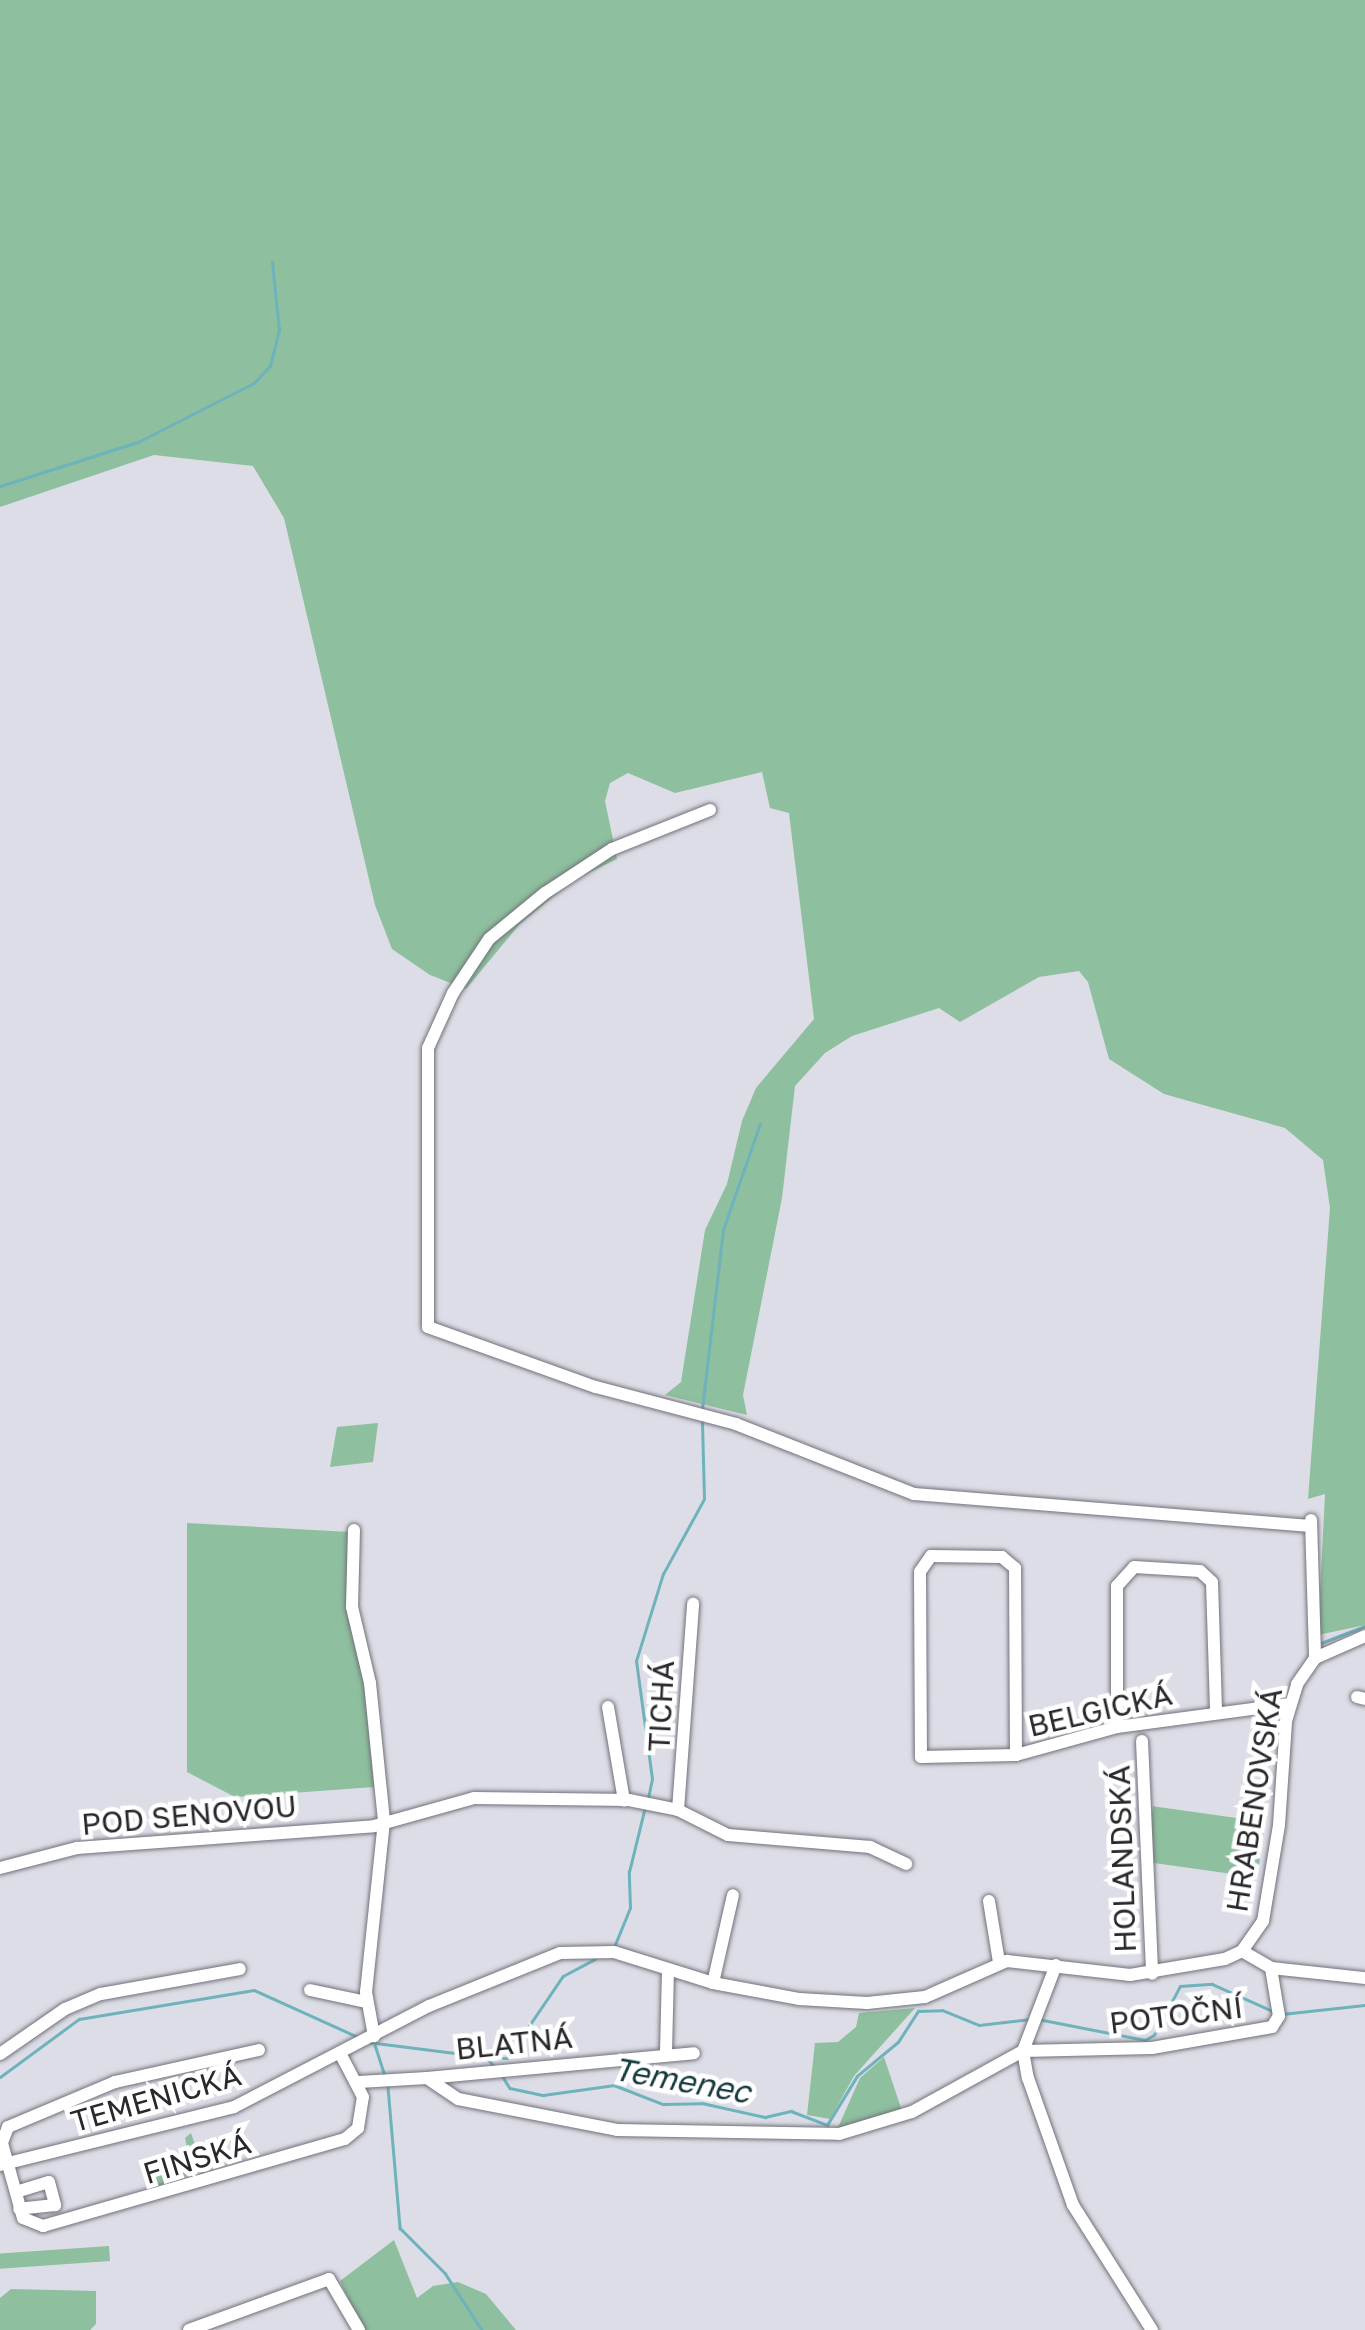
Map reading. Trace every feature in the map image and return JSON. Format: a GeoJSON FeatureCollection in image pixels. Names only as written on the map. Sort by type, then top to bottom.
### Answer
{"type":"FeatureCollection","features":[{"type":"Feature","properties":{"kind":"street"},"geometry":{"type":"LineString","coordinates":[[710,810],[612,849],[545,894],[489,939],[453,993],[428,1048],[424,1134],[430,1330],[596,1388],[741,1426],[914,1494],[1311,1523],[1315,1658],[1365,1636]]}},
{"type":"Feature","properties":{"kind":"street"},"geometry":{"type":"LineString","coordinates":[[354,1530],[352,1608],[370,1683],[384,1822],[366,2002],[372,2037]]}},
{"type":"Feature","properties":{"kind":"street","name":"BELGICKÁ"},"geometry":{"type":"LineString","coordinates":[[1016,1755],[1016,1568],[1002,1558],[940,1555],[924,1562],[920,1572],[921,1757],[1016,1755],[1117,1727],[1290,1704]]}},
{"type":"Feature","properties":{"kind":"street"},"geometry":{"type":"LineString","coordinates":[[1117,1727],[1117,1586],[1134,1567],[1200,1572],[1212,1582],[1216,1711]]}},
{"type":"Feature","properties":{"kind":"street","name":"TICHÁ"},"geometry":{"type":"LineString","coordinates":[[678,1810],[693,1604]]}},
{"type":"Feature","properties":{"kind":"street","name":"HRABENOVSKÁ"},"geometry":{"type":"LineString","coordinates":[[1242,1951],[1266,1908],[1290,1704],[1315,1658]]}},
{"type":"Feature","properties":{"kind":"street"},"geometry":{"type":"LineString","coordinates":[[608,1707],[624,1801]]}},
{"type":"Feature","properties":{"kind":"street","name":"HOLANDSKÁ"},"geometry":{"type":"LineString","coordinates":[[1142,1741],[1152,1974]]}},
{"type":"Feature","properties":{"kind":"street","name":"POD SENOVOU"},"geometry":{"type":"LineString","coordinates":[[0,1868],[78,1848],[384,1822],[474,1798],[624,1801],[678,1810],[728,1835],[870,1847],[906,1864]]}},
{"type":"Feature","properties":{"kind":"street"},"geometry":{"type":"LineString","coordinates":[[713,1984],[733,1895]]}},
{"type":"Feature","properties":{"kind":"street"},"geometry":{"type":"LineString","coordinates":[[990,1901],[999,1962]]}},
{"type":"Feature","properties":{"kind":"street"},"geometry":{"type":"LineString","coordinates":[[1242,1951],[1271,1968],[1365,1978]]}},
{"type":"Feature","properties":{"kind":"street","name":"TEMENICKÁ"},"geometry":{"type":"LineString","coordinates":[[4,2164],[234,2107],[478,1984],[560,1954],[614,1952],[713,1984],[798,1999],[892,2003],[938,1993],[999,1962],[1152,1974],[1242,1951]]}},
{"type":"Feature","properties":{"kind":"street"},"geometry":{"type":"LineString","coordinates":[[1056,1964],[1023,2051],[1066,2190],[1152,2330]]}},
{"type":"Feature","properties":{"kind":"street","name":"POTOČNÍ"},"geometry":{"type":"LineString","coordinates":[[427,2078],[458,2099],[617,2130],[839,2134],[912,2112],[1023,2051],[1152,2048],[1266,2028],[1278,2013],[1271,1968]]}},
{"type":"Feature","properties":{"kind":"street"},"geometry":{"type":"LineString","coordinates":[[0,2054],[65,2010],[100,1994],[240,1969]]}},
{"type":"Feature","properties":{"kind":"street"},"geometry":{"type":"LineString","coordinates":[[666,2052],[668,1970]]}},
{"type":"Feature","properties":{"kind":"street"},"geometry":{"type":"LineString","coordinates":[[310,1990],[366,2002]]}},
{"type":"Feature","properties":{"kind":"street"},"geometry":{"type":"LineString","coordinates":[[16,2192],[49,2182],[55,2205],[19,2209],[4,2164],[4,2134],[20,2120],[116,2082],[259,2050]]}},
{"type":"Feature","properties":{"kind":"street"},"geometry":{"type":"LineString","coordinates":[[344,2051],[358,2082],[427,2078]]}},
{"type":"Feature","properties":{"kind":"street","name":"BLATNÁ"},"geometry":{"type":"LineString","coordinates":[[427,2078],[666,2052],[694,2053]]}},
{"type":"Feature","properties":{"kind":"street","name":"FINSKÁ"},"geometry":{"type":"LineString","coordinates":[[19,2209],[31,2224],[43,2226],[345,2139],[358,2128],[358,2082]]}},
{"type":"Feature","properties":{"kind":"street"},"geometry":{"type":"LineString","coordinates":[[189,2330],[330,2279],[359,2330]]}},
{"type":"Feature","properties":{"kind":"green space"},"geometry":{"type":"Polygon","coordinates":[[[0,0],[1365,0],[1365,1625],[1318,1635],[1325,1494],[1308,1499],[1330,1208],[1323,1160],[1285,1128],[1164,1094],[1109,1059],[1088,982],[1079,971],[1039,977],[960,1022],[939,1008],[852,1036],[825,1053],[795,1086],[782,1198],[743,1395],[747,1415],[665,1395],[681,1382],[705,1230],[727,1184],[742,1121],[756,1088],[814,1019],[789,813],[770,808],[762,772],[675,793],[628,773],[610,783],[605,801],[617,859],[572,881],[519,925],[466,989],[430,975],[392,949],[375,905],[284,518],[253,466],[154,455],[0,507],[0,0]]]}},
{"type":"Feature","properties":{"kind":"green space"},"geometry":{"type":"Polygon","coordinates":[[[378,1423],[373,1462],[330,1467],[337,1427],[378,1423]]]}},
{"type":"Feature","properties":{"kind":"green space"},"geometry":{"type":"Polygon","coordinates":[[[187,1523],[350,1532],[374,1787],[235,1797],[187,1772],[187,1523]]]}},
{"type":"Feature","properties":{"kind":"green space"},"geometry":{"type":"Polygon","coordinates":[[[1153,1806],[1265,1822],[1257,1877],[1145,1862],[1153,1806]]]}},
{"type":"Feature","properties":{"kind":"green space"},"geometry":{"type":"Polygon","coordinates":[[[915,2008],[854,2076],[830,2119],[807,2115],[815,2043],[838,2042],[856,2027],[859,2013],[915,2008]]]}},
{"type":"Feature","properties":{"kind":"green space"},"geometry":{"type":"Polygon","coordinates":[[[884,2057],[903,2114],[836,2132],[860,2078],[884,2057]]]}},
{"type":"Feature","properties":{"kind":"green space"},"geometry":{"type":"Polygon","coordinates":[[[191,2133],[206,2177],[198,2179],[201,2171],[177,2178],[171,2188],[168,2182],[151,2189],[145,2168],[189,2156],[185,2138],[191,2133]]]}},
{"type":"Feature","properties":{"kind":"green space"},"geometry":{"type":"Polygon","coordinates":[[[394,2240],[417,2298],[433,2286],[458,2282],[486,2294],[516,2330],[363,2330],[340,2281],[394,2240]]]}},
{"type":"Feature","properties":{"kind":"green space"},"geometry":{"type":"Polygon","coordinates":[[[109,2246],[110,2261],[0,2269],[0,2254],[109,2246]]]}},
{"type":"Feature","properties":{"kind":"green space"},"geometry":{"type":"Polygon","coordinates":[[[11,2289],[96,2291],[96,2324],[90,2330],[0,2330],[0,2298],[11,2289]]]}},
{"type":"Feature","properties":{"kind":"waterway"},"geometry":{"type":"LineString","coordinates":[[0,486],[138,442],[254,383],[270,366],[279,331],[272,262]]}},
{"type":"Feature","properties":{"kind":"waterway"},"geometry":{"type":"LineString","coordinates":[[702,1409],[723,1230],[760,1124]]}},
{"type":"Feature","properties":{"kind":"waterway"},"geometry":{"type":"LineString","coordinates":[[648,1798],[652,1779],[636,1661],[663,1574],[704,1499],[702,1422]]}},
{"type":"Feature","properties":{"kind":"waterway"},"geometry":{"type":"LineString","coordinates":[[1321,1643],[1365,1626]]}},
{"type":"Feature","properties":{"kind":"waterway"},"geometry":{"type":"LineString","coordinates":[[614,1947],[630,1908],[629,1872],[644,1811]]}},
{"type":"Feature","properties":{"kind":"waterway"},"geometry":{"type":"LineString","coordinates":[[486,2057],[507,2058],[563,1976],[595,1959]]}},
{"type":"Feature","properties":{"kind":"waterway","name":"Temenec"},"geometry":{"type":"LineString","coordinates":[[1038,2019],[1145,2040],[1154,2035],[1180,1986],[1212,1984],[1275,2012]]}},
{"type":"Feature","properties":{"kind":"waterway","name":"Temenec"},"geometry":{"type":"LineString","coordinates":[[0,2077],[79,2019],[254,1990],[356,2036]]}},
{"type":"Feature","properties":{"kind":"waterway","name":"Temenec"},"geometry":{"type":"LineString","coordinates":[[1282,2014],[1365,2005]]}},
{"type":"Feature","properties":{"kind":"waterway","name":"Temenec"},"geometry":{"type":"LineString","coordinates":[[503,2077],[510,2088],[543,2095],[614,2085],[663,2104],[702,2103],[765,2117],[791,2111],[827,2125],[857,2076],[898,2042],[918,2011],[942,2010],[979,2025],[1030,2019]]}},
{"type":"Feature","properties":{"kind":"waterway","name":"Temenec"},"geometry":{"type":"LineString","coordinates":[[368,2042],[486,2057],[495,2067]]}},
{"type":"Feature","properties":{"kind":"waterway"},"geometry":{"type":"LineString","coordinates":[[375,2045],[385,2075]]}},
{"type":"Feature","properties":{"kind":"waterway"},"geometry":{"type":"LineString","coordinates":[[388,2087],[400,2228],[445,2273],[482,2330]]}}]}
